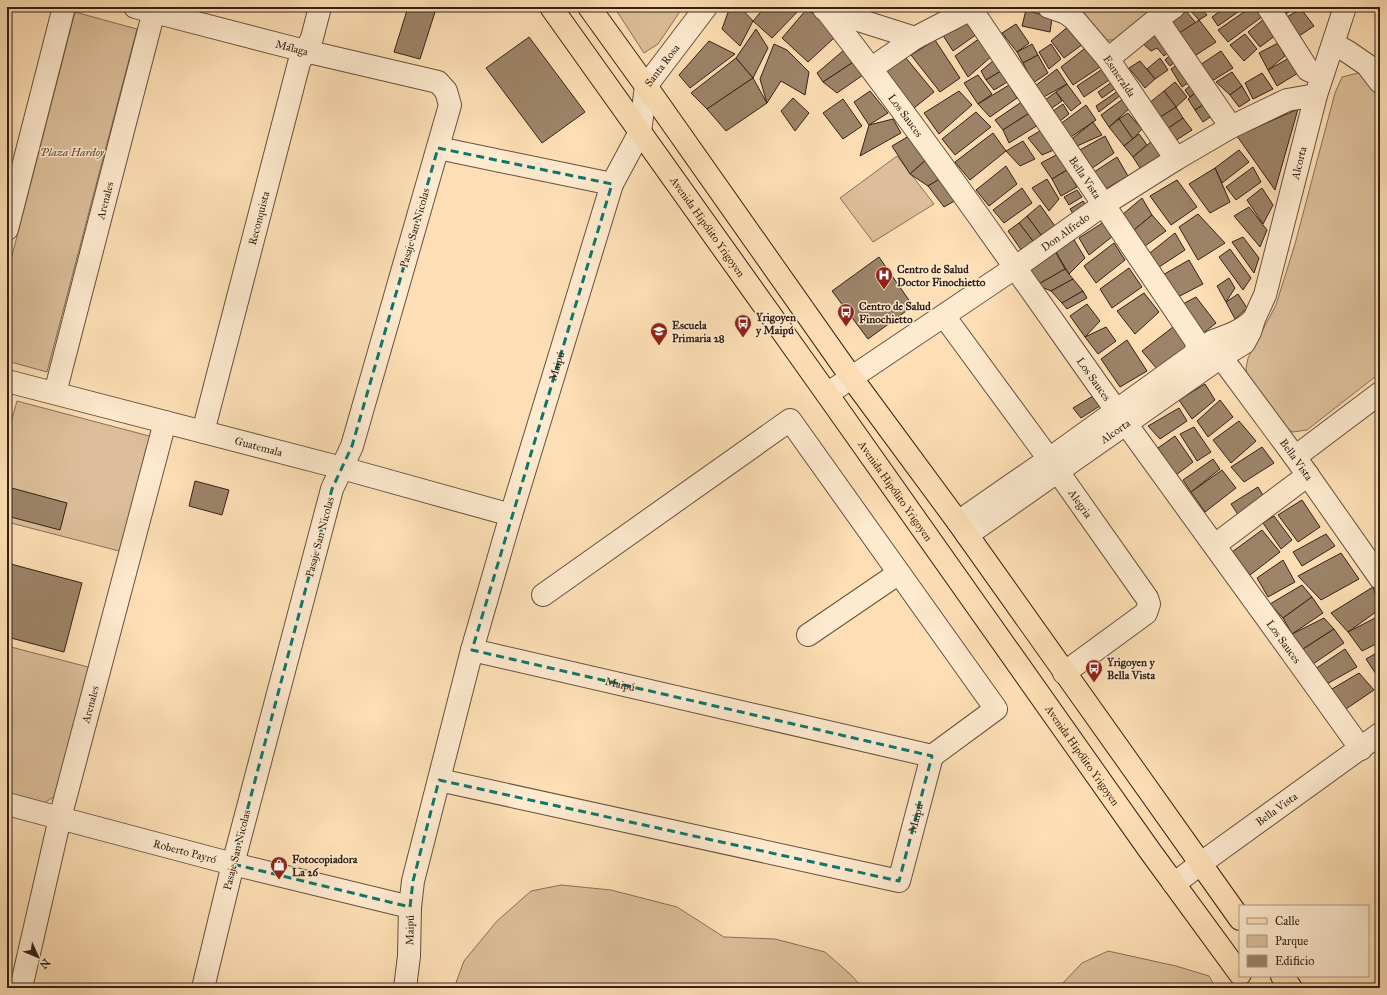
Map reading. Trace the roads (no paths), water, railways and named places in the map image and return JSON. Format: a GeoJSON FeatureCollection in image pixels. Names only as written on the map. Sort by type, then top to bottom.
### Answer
{"type":"FeatureCollection","features":[{"type":"Feature","properties":{"kind":"main road","name":"Avenida Hipólito Yrigoyen"},"geometry":{"type":"LineString","coordinates":[[551,7],[828,394],[1174,884],[1239,972]]}},
{"type":"Feature","properties":{"kind":"main road"},"geometry":{"type":"LineString","coordinates":[[589,7],[851,377],[962,528],[1239,918]]}},
{"type":"Feature","properties":{"kind":"main road","name":"Avenida Hipólito Yrigoyen"},"geometry":{"type":"LineString","coordinates":[[1242,977],[1250,988]]}},
{"type":"Feature","properties":{"kind":"main road"},"geometry":{"type":"LineString","coordinates":[[1283,977],[1291,988]]}},
{"type":"Feature","properties":{"kind":"street"},"geometry":{"type":"LineString","coordinates":[[7,229],[64,7]]}},
{"type":"Feature","properties":{"kind":"street","name":"Reconquista"},"geometry":{"type":"LineString","coordinates":[[203,432],[299,63],[312,38],[320,7]]}},
{"type":"Feature","properties":{"kind":"street","name":"Santa Rosa"},"geometry":{"type":"LineString","coordinates":[[640,132],[646,86],[706,7]]}},
{"type":"Feature","properties":{"kind":"street","name":"Esmeralda"},"geometry":{"type":"LineString","coordinates":[[1049,7],[1066,13],[1074,19],[1108,59],[1176,159]]}},
{"type":"Feature","properties":{"kind":"street"},"geometry":{"type":"LineString","coordinates":[[1108,59],[1174,7]]}},
{"type":"Feature","properties":{"kind":"street"},"geometry":{"type":"LineString","coordinates":[[1268,7],[1319,85]]}},
{"type":"Feature","properties":{"kind":"street","name":"Alcorta"},"geometry":{"type":"LineString","coordinates":[[962,528],[1122,417],[1210,350],[1244,343],[1265,295],[1319,85],[1334,44],[1345,7]]}},
{"type":"Feature","properties":{"kind":"street"},"geometry":{"type":"LineString","coordinates":[[872,68],[915,38],[973,8]]}},
{"type":"Feature","properties":{"kind":"street","name":"Bella Vista"},"geometry":{"type":"LineString","coordinates":[[973,8],[1103,205],[1196,341],[1210,350],[1295,457],[1380,578]]}},
{"type":"Feature","properties":{"kind":"street","name":"Málaga"},"geometry":{"type":"LineString","coordinates":[[148,9],[305,51],[438,82],[446,91]]}},
{"type":"Feature","properties":{"kind":"street","name":"Arenales"},"geometry":{"type":"LineString","coordinates":[[56,393],[148,9]]}},
{"type":"Feature","properties":{"kind":"street","name":"Los Sauces"},"geometry":{"type":"LineString","coordinates":[[824,9],[915,38]]}},
{"type":"Feature","properties":{"kind":"street","name":"Los Sauces"},"geometry":{"type":"LineString","coordinates":[[824,9],[872,68],[1361,749]]}},
{"type":"Feature","properties":{"kind":"street"},"geometry":{"type":"LineString","coordinates":[[1157,19],[1231,127]]}},
{"type":"Feature","properties":{"kind":"street"},"geometry":{"type":"LineString","coordinates":[[1334,44],[1367,65],[1380,82]]}},
{"type":"Feature","properties":{"kind":"street","name":"Don Alfredo"},"geometry":{"type":"LineString","coordinates":[[828,394],[851,377],[1016,267],[1103,205],[1176,159],[1231,127],[1319,85]]}},
{"type":"Feature","properties":{"kind":"street","name":"Pasaje San Nicolas"},"geometry":{"type":"LineString","coordinates":[[203,988],[233,864],[332,489],[352,446],[450,104],[446,91]]}},
{"type":"Feature","properties":{"kind":"street","name":"Maipú"},"geometry":{"type":"LineString","coordinates":[[405,988],[409,956],[410,907],[414,882],[472,650],[510,515],[612,184],[640,132]]}},
{"type":"Feature","properties":{"kind":"street"},"geometry":{"type":"LineString","coordinates":[[438,148],[612,184]]}},
{"type":"Feature","properties":{"kind":"street","name":"Alegria"},"geometry":{"type":"LineString","coordinates":[[944,316],[1054,465],[1147,598],[1149,604],[1146,613],[1064,673]]}},
{"type":"Feature","properties":{"kind":"street","name":"Guatemala"},"geometry":{"type":"LineString","coordinates":[[7,381],[342,468],[510,515]]}},
{"type":"Feature","properties":{"kind":"street"},"geometry":{"type":"LineString","coordinates":[[1295,457],[1380,393]]}},
{"type":"Feature","properties":{"kind":"street"},"geometry":{"type":"LineString","coordinates":[[543,595],[790,420],[996,709],[932,756]]}},
{"type":"Feature","properties":{"kind":"street","name":"Arenales"},"geometry":{"type":"LineString","coordinates":[[21,988],[60,818],[166,422]]}},
{"type":"Feature","properties":{"kind":"street"},"geometry":{"type":"LineString","coordinates":[[1215,545],[1308,475]]}},
{"type":"Feature","properties":{"kind":"street"},"geometry":{"type":"LineString","coordinates":[[808,635],[899,573]]}},
{"type":"Feature","properties":{"kind":"street","name":"Maipú"},"geometry":{"type":"LineString","coordinates":[[439,780],[899,881],[932,756],[472,650]]}},
{"type":"Feature","properties":{"kind":"street","name":"Bella Vista"},"geometry":{"type":"LineString","coordinates":[[1174,884],[1380,734]]}},
{"type":"Feature","properties":{"kind":"street","name":"Roberto Payró"},"geometry":{"type":"LineString","coordinates":[[7,804],[233,864],[410,907]]}},
{"type":"Feature","properties":{"kind":"place","name":"Centro de Salud Doctor Finochietto"},"geometry":{"type":"Point","coordinates":[884,290]}},
{"type":"Feature","properties":{"kind":"place","name":"Centro de Salud Finochietto"},"geometry":{"type":"Point","coordinates":[846,327]}},
{"type":"Feature","properties":{"kind":"place","name":"Yrigoyen y Maipú"},"geometry":{"type":"Point","coordinates":[743,338]}},
{"type":"Feature","properties":{"kind":"place","name":"Escuela Primaria 28"},"geometry":{"type":"Point","coordinates":[659,346]}},
{"type":"Feature","properties":{"kind":"place","name":"Yrigoyen y Bella Vista"},"geometry":{"type":"Point","coordinates":[1094,683]}},
{"type":"Feature","properties":{"kind":"place","name":"Fotocopiadora La 26"},"geometry":{"type":"Point","coordinates":[279,880]}},
{"type":"Feature","properties":{"kind":"park label","name":"Plaza Hardoy"},"geometry":{"type":"Point","coordinates":[72,152]}}]}
